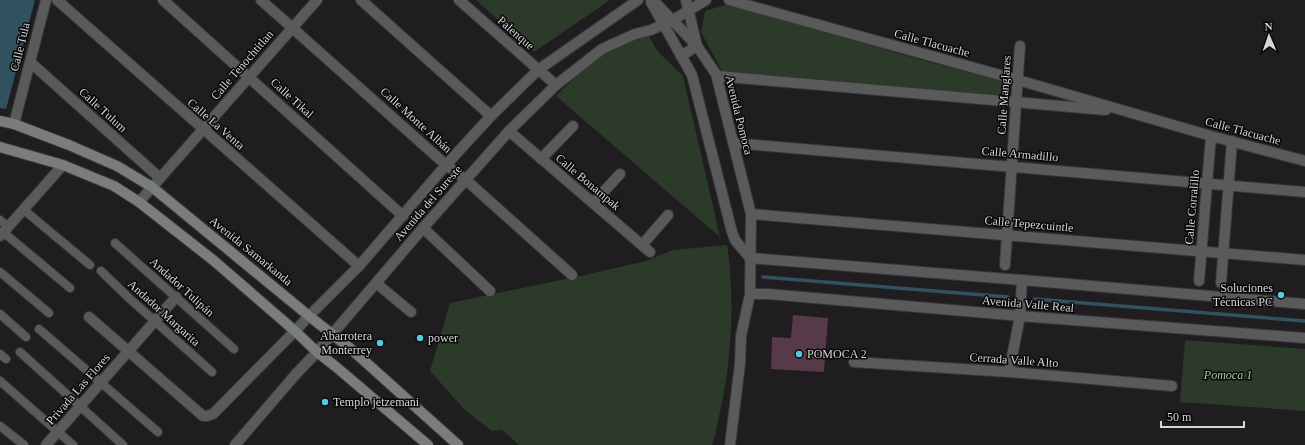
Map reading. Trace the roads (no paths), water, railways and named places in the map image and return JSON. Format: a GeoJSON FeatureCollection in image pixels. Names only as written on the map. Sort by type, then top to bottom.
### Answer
{"type":"FeatureCollection","features":[{"type":"Feature","properties":{"kind":"main road","name":"Avenida Samarkanda"},"geometry":{"type":"LineString","coordinates":[[0,121],[14,124],[117,166],[152,187],[333,334],[458,445]]}},
{"type":"Feature","properties":{"kind":"main road"},"geometry":{"type":"LineString","coordinates":[[0,146],[63,165],[114,186],[139,202],[214,260],[317,352],[428,445]]}},
{"type":"Feature","properties":{"kind":"main road"},"geometry":{"type":"LineString","coordinates":[[442,445],[450,437]]}},
{"type":"Feature","properties":{"kind":"street","name":"Calle Tula"},"geometry":{"type":"LineString","coordinates":[[14,124],[46,0]]}},
{"type":"Feature","properties":{"kind":"street","name":"Calle La Venta"},"geometry":{"type":"LineString","coordinates":[[57,0],[359,266]]}},
{"type":"Feature","properties":{"kind":"street","name":"Calle Tikal"},"geometry":{"type":"LineString","coordinates":[[163,0],[403,216]]}},
{"type":"Feature","properties":{"kind":"street","name":"Calle Monte Albán"},"geometry":{"type":"LineString","coordinates":[[261,0],[572,275]]}},
{"type":"Feature","properties":{"kind":"street","name":"Calle Tenochtitlan"},"geometry":{"type":"LineString","coordinates":[[139,202],[317,0]]}},
{"type":"Feature","properties":{"kind":"street"},"geometry":{"type":"LineString","coordinates":[[361,0],[491,116]]}},
{"type":"Feature","properties":{"kind":"street","name":"Palenque"},"geometry":{"type":"LineString","coordinates":[[459,0],[556,85]]}},
{"type":"Feature","properties":{"kind":"street","name":"Avenida del Sureste"},"geometry":{"type":"LineString","coordinates":[[203,416],[213,414],[359,266],[446,164],[491,116],[538,70],[638,0]]}},
{"type":"Feature","properties":{"kind":"street","name":"Avenida Pomoca"},"geometry":{"type":"LineString","coordinates":[[650,0],[668,22],[697,46],[717,76],[751,214],[750,294],[741,336],[740,364],[730,445]]}},
{"type":"Feature","properties":{"kind":"street","name":"Avenida Pomoca"},"geometry":{"type":"LineString","coordinates":[[653,0],[668,22],[681,56],[692,75],[735,240],[750,258]]}},
{"type":"Feature","properties":{"kind":"street"},"geometry":{"type":"LineString","coordinates":[[668,22],[687,5],[706,0]]}},
{"type":"Feature","properties":{"kind":"street","name":"Calle Tlacuache"},"geometry":{"type":"LineString","coordinates":[[729,0],[1018,80],[1211,136],[1305,161]]}},
{"type":"Feature","properties":{"kind":"street"},"geometry":{"type":"LineString","coordinates":[[681,56],[697,46],[687,5]]}},
{"type":"Feature","properties":{"kind":"street","name":"Avenida del Sureste"},"geometry":{"type":"LineString","coordinates":[[235,445],[509,131],[556,85],[602,49],[635,34],[668,22]]}},
{"type":"Feature","properties":{"kind":"street","name":"Calle Manglares"},"geometry":{"type":"LineString","coordinates":[[1005,265],[1020,46]]}},
{"type":"Feature","properties":{"kind":"street","name":"Calle Tulum"},"geometry":{"type":"LineString","coordinates":[[30,62],[160,178]]}},
{"type":"Feature","properties":{"kind":"street","name":"Calle Tlacuache"},"geometry":{"type":"LineString","coordinates":[[717,76],[1128,112]]}},
{"type":"Feature","properties":{"kind":"street"},"geometry":{"type":"LineString","coordinates":[[541,159],[573,126]]}},
{"type":"Feature","properties":{"kind":"street","name":"Calle Bonampak"},"geometry":{"type":"LineString","coordinates":[[509,131],[650,252]]}},
{"type":"Feature","properties":{"kind":"street","name":"Calle Corralillo"},"geometry":{"type":"LineString","coordinates":[[1199,281],[1211,136]]}},
{"type":"Feature","properties":{"kind":"street"},"geometry":{"type":"LineString","coordinates":[[1221,283],[1232,141]]}},
{"type":"Feature","properties":{"kind":"street","name":"Calle Armadillo"},"geometry":{"type":"LineString","coordinates":[[733,143],[1305,192]]}},
{"type":"Feature","properties":{"kind":"street"},"geometry":{"type":"LineString","coordinates":[[4,232],[63,165]]}},
{"type":"Feature","properties":{"kind":"street"},"geometry":{"type":"LineString","coordinates":[[593,203],[620,174]]}},
{"type":"Feature","properties":{"kind":"street"},"geometry":{"type":"LineString","coordinates":[[24,210],[90,265]]}},
{"type":"Feature","properties":{"kind":"street","name":"Calle Tepezcuintle"},"geometry":{"type":"LineString","coordinates":[[751,214],[1305,260]]}},
{"type":"Feature","properties":{"kind":"street"},"geometry":{"type":"LineString","coordinates":[[642,245],[668,215]]}},
{"type":"Feature","properties":{"kind":"street"},"geometry":{"type":"LineString","coordinates":[[0,220],[4,232],[70,288]]}},
{"type":"Feature","properties":{"kind":"street"},"geometry":{"type":"LineString","coordinates":[[423,228],[490,291]]}},
{"type":"Feature","properties":{"kind":"street","name":"Andador Tulipán"},"geometry":{"type":"LineString","coordinates":[[115,243],[234,349]]}},
{"type":"Feature","properties":{"kind":"street","name":"Avenida Valle Real"},"geometry":{"type":"LineString","coordinates":[[750,258],[1305,304]]}},
{"type":"Feature","properties":{"kind":"street","name":"Andador Margarita"},"geometry":{"type":"LineString","coordinates":[[101,270],[130,299],[212,372]]}},
{"type":"Feature","properties":{"kind":"street"},"geometry":{"type":"LineString","coordinates":[[0,272],[49,313]]}},
{"type":"Feature","properties":{"kind":"street"},"geometry":{"type":"LineString","coordinates":[[1009,372],[1020,316],[1022,280]]}},
{"type":"Feature","properties":{"kind":"street"},"geometry":{"type":"LineString","coordinates":[[376,283],[411,312]]}},
{"type":"Feature","properties":{"kind":"street","name":"Avenida Valle Real"},"geometry":{"type":"LineString","coordinates":[[750,294],[768,294],[1020,316],[1305,338]]}},
{"type":"Feature","properties":{"kind":"street","name":"Privada Las Flores"},"geometry":{"type":"LineString","coordinates":[[46,445],[176,297]]}},
{"type":"Feature","properties":{"kind":"street"},"geometry":{"type":"LineString","coordinates":[[0,314],[26,337]]}},
{"type":"Feature","properties":{"kind":"street","name":"Privada Las Flores"},"geometry":{"type":"LineString","coordinates":[[90,317],[203,416]]}},
{"type":"Feature","properties":{"kind":"street"},"geometry":{"type":"LineString","coordinates":[[39,329],[158,432]]}},
{"type":"Feature","properties":{"kind":"street"},"geometry":{"type":"LineString","coordinates":[[20,352],[123,445]]}},
{"type":"Feature","properties":{"kind":"street","name":"Cerrada Valle Alto"},"geometry":{"type":"LineString","coordinates":[[854,362],[1009,372],[1172,386]]}},
{"type":"Feature","properties":{"kind":"street"},"geometry":{"type":"LineString","coordinates":[[0,381],[73,445]]}},
{"type":"Feature","properties":{"kind":"street"},"geometry":{"type":"LineString","coordinates":[[0,426],[24,445]]}},
{"type":"Feature","properties":{"kind":"water"},"geometry":{"type":"Polygon","coordinates":[[[0,0],[35,0],[6,109],[0,108],[0,0]]]}},
{"type":"Feature","properties":{"kind":"waterway"},"geometry":{"type":"LineString","coordinates":[[763,277],[1008,297]]}},
{"type":"Feature","properties":{"kind":"waterway"},"geometry":{"type":"LineString","coordinates":[[1034,299],[1305,321]]}},
{"type":"Feature","properties":{"kind":"place","name":"Soluciones Técnicas PC"},"geometry":{"type":"Point","coordinates":[1281,295]}},
{"type":"Feature","properties":{"kind":"place","name":"power"},"geometry":{"type":"Point","coordinates":[420,338]}},
{"type":"Feature","properties":{"kind":"place","name":"Abarrotera Monterrey"},"geometry":{"type":"Point","coordinates":[380,343]}},
{"type":"Feature","properties":{"kind":"place","name":"POMOCA 2"},"geometry":{"type":"Point","coordinates":[799,354]}},
{"type":"Feature","properties":{"kind":"place","name":"Templo jetzemani"},"geometry":{"type":"Point","coordinates":[325,402]}},
{"type":"Feature","properties":{"kind":"park label","name":"Pomoca 1"},"geometry":{"type":"Point","coordinates":[1228,375]}}]}
